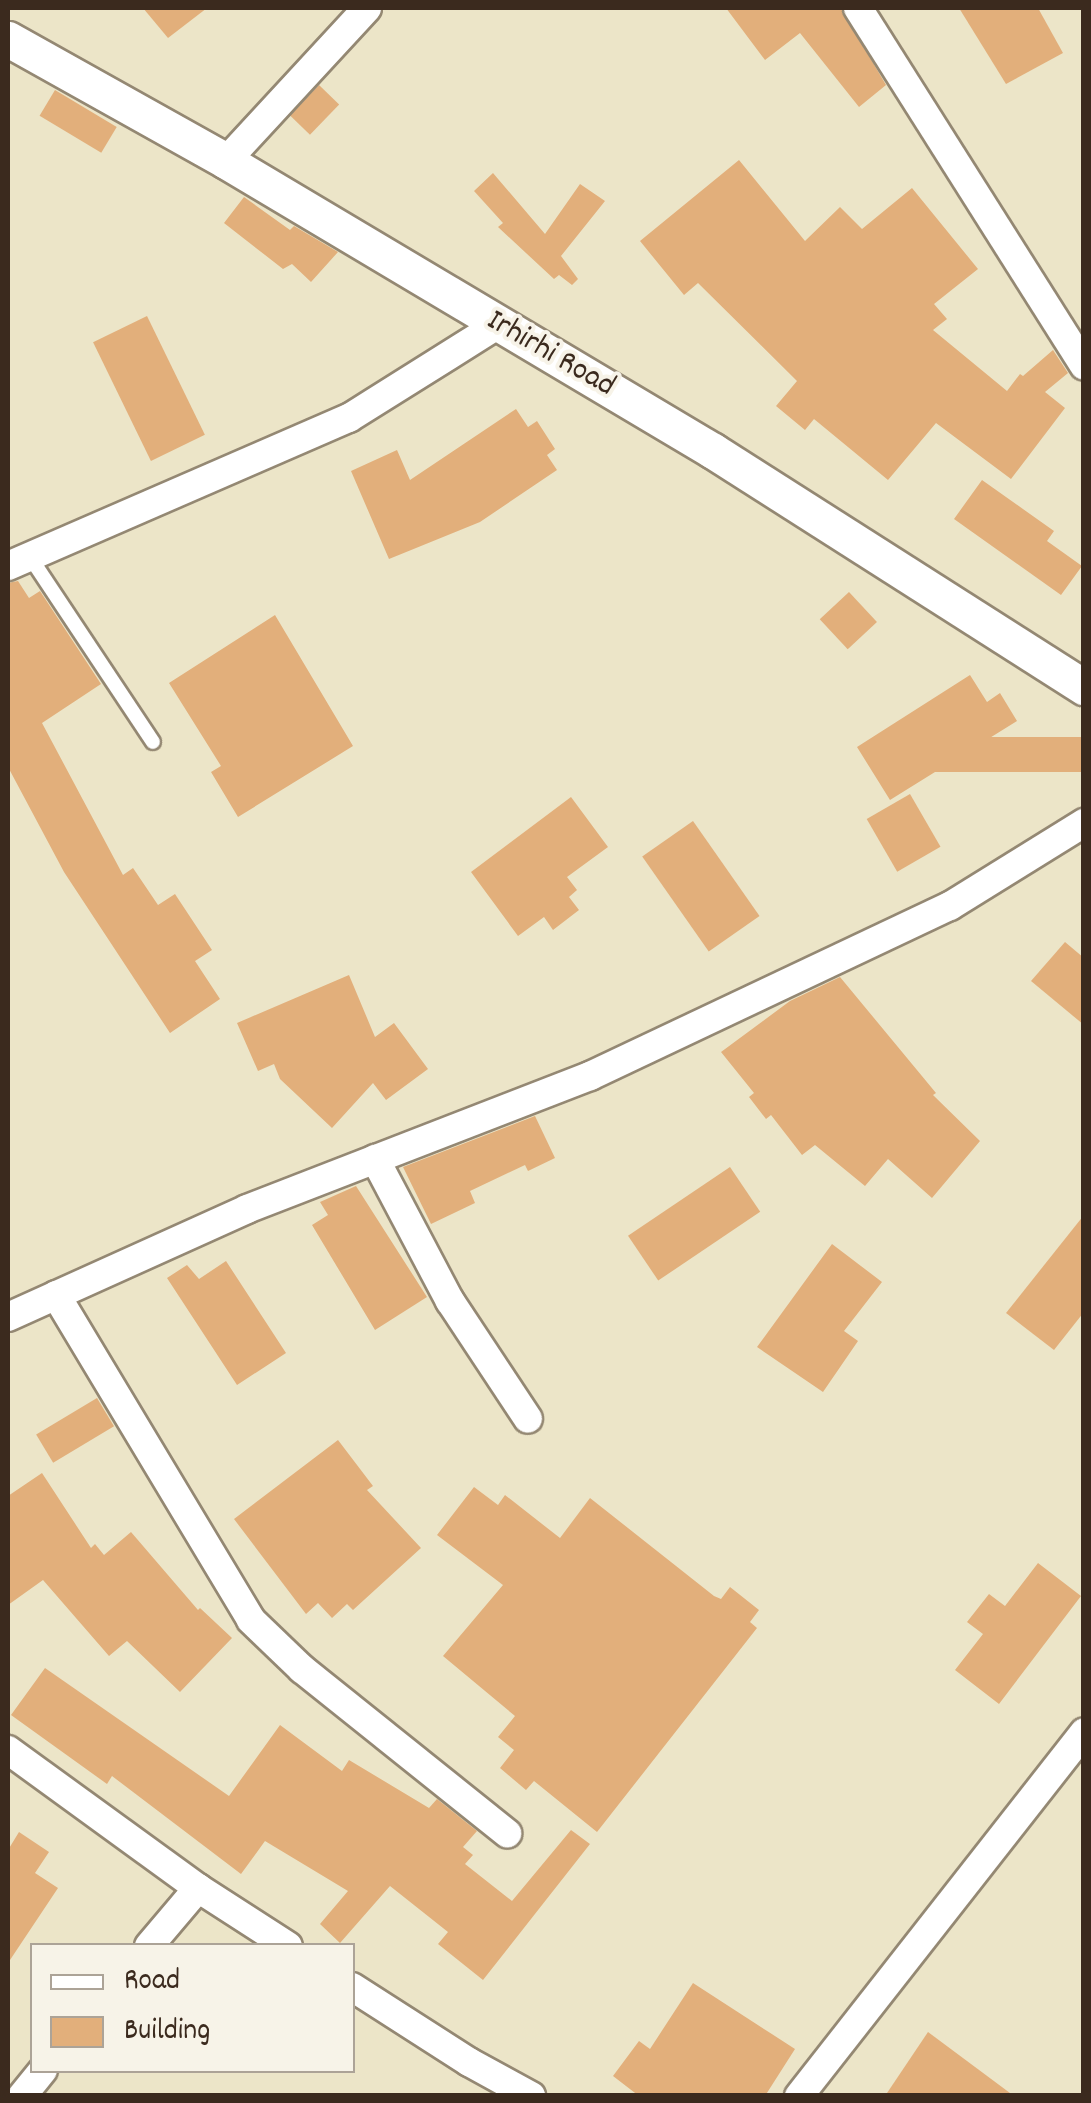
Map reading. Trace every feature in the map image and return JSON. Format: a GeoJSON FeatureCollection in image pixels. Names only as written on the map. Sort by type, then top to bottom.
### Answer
{"type":"FeatureCollection","features":[{"type":"Feature","properties":{"kind":"street"},"geometry":{"type":"LineString","coordinates":[[226,161],[367,8]]}},
{"type":"Feature","properties":{"kind":"street"},"geometry":{"type":"LineString","coordinates":[[858,8],[1084,366]]}},
{"type":"Feature","properties":{"kind":"street","name":"Irhirhi Road"},"geometry":{"type":"LineString","coordinates":[[8,38],[226,161],[713,451],[1084,687]]}},
{"type":"Feature","properties":{"kind":"street"},"geometry":{"type":"LineString","coordinates":[[19,562],[349,418],[497,325]]}},
{"type":"Feature","properties":{"kind":"street"},"geometry":{"type":"LineString","coordinates":[[8,1318],[247,1208],[590,1076],[932,914],[1084,824]]}},
{"type":"Feature","properties":{"kind":"street"},"geometry":{"type":"LineString","coordinates":[[375,1160],[450,1301],[528,1419]]}},
{"type":"Feature","properties":{"kind":"street"},"geometry":{"type":"LineString","coordinates":[[56,1295],[251,1620],[302,1670],[507,1833]]}},
{"type":"Feature","properties":{"kind":"street"},"geometry":{"type":"LineString","coordinates":[[800,2096],[1084,1733]]}},
{"type":"Feature","properties":{"kind":"street"},"geometry":{"type":"LineString","coordinates":[[8,1750],[198,1888],[283,1943]]}},
{"type":"Feature","properties":{"kind":"street"},"geometry":{"type":"LineString","coordinates":[[152,1943],[198,1888]]}},
{"type":"Feature","properties":{"kind":"street"},"geometry":{"type":"LineString","coordinates":[[355,1989],[468,2062],[531,2096]]}},
{"type":"Feature","properties":{"kind":"street"},"geometry":{"type":"LineString","coordinates":[[22,2096],[41,2073]]}},
{"type":"Feature","properties":{"kind":"lane"},"geometry":{"type":"LineString","coordinates":[[19,562],[153,742]]}},
{"type":"Feature","properties":{"kind":"building"},"geometry":{"type":"Polygon","coordinates":[[[143,8],[207,8],[168,38],[143,8]]]}},
{"type":"Feature","properties":{"kind":"building"},"geometry":{"type":"Polygon","coordinates":[[[726,8],[841,8],[886,85],[859,107],[800,33],[765,60],[726,8]]]}},
{"type":"Feature","properties":{"kind":"building"},"geometry":{"type":"Polygon","coordinates":[[[959,8],[1038,8],[1063,53],[1006,84],[959,8]]]}},
{"type":"Feature","properties":{"kind":"building"},"geometry":{"type":"Polygon","coordinates":[[[319,85],[339,104],[310,135],[290,115],[319,85]]]}},
{"type":"Feature","properties":{"kind":"building"},"geometry":{"type":"Polygon","coordinates":[[[55,90],[117,127],[101,153],[40,116],[55,90]]]}},
{"type":"Feature","properties":{"kind":"building"},"geometry":{"type":"Polygon","coordinates":[[[739,160],[805,241],[840,207],[862,229],[912,188],[978,269],[934,304],[947,319],[933,330],[1007,391],[1020,374],[1023,376],[1053,350],[1068,373],[1045,392],[1065,408],[1011,479],[936,423],[888,480],[814,419],[805,430],[776,406],[797,381],[698,283],[684,295],[640,241],[739,160]]]}},
{"type":"Feature","properties":{"kind":"building"},"geometry":{"type":"Polygon","coordinates":[[[493,173],[545,234],[580,184],[605,201],[561,256],[578,279],[572,285],[559,275],[554,279],[498,227],[503,223],[474,191],[493,173]]]}},
{"type":"Feature","properties":{"kind":"building"},"geometry":{"type":"Polygon","coordinates":[[[244,197],[290,230],[294,226],[338,252],[311,282],[292,264],[283,269],[224,223],[244,197]]]}},
{"type":"Feature","properties":{"kind":"building"},"geometry":{"type":"Polygon","coordinates":[[[147,316],[205,435],[151,461],[93,342],[147,316]]]}},
{"type":"Feature","properties":{"kind":"building"},"geometry":{"type":"Polygon","coordinates":[[[516,409],[528,427],[537,421],[555,449],[547,455],[557,470],[480,522],[389,559],[351,471],[397,450],[410,480],[516,409]]]}},
{"type":"Feature","properties":{"kind":"building"},"geometry":{"type":"Polygon","coordinates":[[[982,480],[1054,531],[1047,541],[1082,566],[1061,595],[954,519],[982,480]]]}},
{"type":"Feature","properties":{"kind":"building"},"geometry":{"type":"Polygon","coordinates":[[[18,581],[29,598],[40,591],[101,684],[42,723],[123,875],[133,868],[158,905],[175,894],[212,950],[195,961],[220,999],[170,1033],[64,872],[8,767],[8,583],[18,581]]]}},
{"type":"Feature","properties":{"kind":"building"},"geometry":{"type":"Polygon","coordinates":[[[849,592],[877,622],[848,649],[820,619],[849,592]]]}},
{"type":"Feature","properties":{"kind":"building"},"geometry":{"type":"Polygon","coordinates":[[[275,615],[353,746],[238,817],[211,772],[221,766],[169,683],[275,615]]]}},
{"type":"Feature","properties":{"kind":"building"},"geometry":{"type":"Polygon","coordinates":[[[970,675],[987,702],[1000,693],[1017,721],[890,800],[857,747],[970,675]]]}},
{"type":"Feature","properties":{"kind":"building"},"geometry":{"type":"Polygon","coordinates":[[[913,737],[1084,737],[1084,772],[913,772],[913,737]]]}},
{"type":"Feature","properties":{"kind":"building"},"geometry":{"type":"Polygon","coordinates":[[[910,794],[940,847],[897,872],[867,819],[910,794]]]}},
{"type":"Feature","properties":{"kind":"building"},"geometry":{"type":"Polygon","coordinates":[[[571,797],[608,847],[567,877],[577,890],[569,897],[579,910],[553,930],[544,917],[518,936],[471,872],[571,797]]]}},
{"type":"Feature","properties":{"kind":"building"},"geometry":{"type":"Polygon","coordinates":[[[693,821],[760,916],[709,952],[642,857],[693,821]]]}},
{"type":"Feature","properties":{"kind":"building"},"geometry":{"type":"Polygon","coordinates":[[[1065,942],[1084,958],[1084,1025],[1031,981],[1065,942]]]}},
{"type":"Feature","properties":{"kind":"building"},"geometry":{"type":"Polygon","coordinates":[[[349,975],[375,1037],[394,1023],[428,1069],[386,1100],[373,1083],[332,1128],[280,1079],[274,1064],[258,1071],[237,1023],[349,975]]]}},
{"type":"Feature","properties":{"kind":"building"},"geometry":{"type":"Polygon","coordinates":[[[840,977],[936,1093],[933,1095],[980,1141],[932,1198],[888,1159],[865,1186],[815,1145],[802,1155],[771,1115],[766,1119],[749,1097],[754,1093],[721,1052],[790,1001],[840,977]]]}},
{"type":"Feature","properties":{"kind":"building"},"geometry":{"type":"Polygon","coordinates":[[[535,1116],[555,1158],[528,1171],[525,1165],[470,1191],[475,1203],[431,1224],[403,1167],[535,1116]]]}},
{"type":"Feature","properties":{"kind":"building"},"geometry":{"type":"Polygon","coordinates":[[[730,1167],[760,1212],[658,1281],[628,1236],[730,1167]]]}},
{"type":"Feature","properties":{"kind":"building"},"geometry":{"type":"Polygon","coordinates":[[[356,1186],[427,1297],[375,1330],[312,1225],[328,1215],[320,1202],[356,1186]]]}},
{"type":"Feature","properties":{"kind":"building"},"geometry":{"type":"Polygon","coordinates":[[[1084,1215],[1084,1312],[1054,1350],[1006,1313],[1084,1215]]]}},
{"type":"Feature","properties":{"kind":"building"},"geometry":{"type":"Polygon","coordinates":[[[832,1244],[882,1282],[844,1331],[858,1341],[823,1392],[757,1347],[832,1244]]]}},
{"type":"Feature","properties":{"kind":"building"},"geometry":{"type":"Polygon","coordinates":[[[226,1261],[286,1353],[237,1385],[167,1278],[187,1265],[199,1279],[226,1261]]]}},
{"type":"Feature","properties":{"kind":"building"},"geometry":{"type":"Polygon","coordinates":[[[97,1398],[114,1426],[53,1463],[36,1435],[97,1398]]]}},
{"type":"Feature","properties":{"kind":"building"},"geometry":{"type":"Polygon","coordinates":[[[338,1440],[373,1486],[367,1490],[421,1548],[353,1610],[347,1604],[332,1618],[318,1603],[306,1614],[234,1519],[338,1440]]]}},
{"type":"Feature","properties":{"kind":"building"},"geometry":{"type":"Polygon","coordinates":[[[42,1473],[91,1548],[95,1544],[104,1555],[131,1532],[198,1610],[232,1638],[180,1692],[127,1641],[109,1656],[43,1580],[8,1605],[8,1496],[42,1473]]]}},
{"type":"Feature","properties":{"kind":"building"},"geometry":{"type":"Polygon","coordinates":[[[474,1487],[498,1505],[505,1495],[560,1538],[590,1498],[714,1596],[721,1599],[730,1587],[759,1610],[750,1622],[757,1628],[597,1832],[534,1781],[526,1790],[500,1768],[514,1750],[498,1737],[515,1716],[443,1656],[503,1585],[437,1535],[474,1487]]]}},
{"type":"Feature","properties":{"kind":"building"},"geometry":{"type":"Polygon","coordinates":[[[1038,1563],[1081,1596],[999,1704],[955,1670],[983,1634],[967,1622],[989,1594],[1005,1606],[1038,1563]]]}},
{"type":"Feature","properties":{"kind":"building"},"geometry":{"type":"Polygon","coordinates":[[[45,1668],[229,1796],[280,1725],[342,1771],[349,1760],[429,1808],[437,1799],[477,1831],[463,1847],[473,1855],[465,1864],[512,1901],[571,1830],[590,1844],[483,1980],[438,1944],[448,1932],[390,1886],[340,1943],[320,1924],[348,1891],[265,1841],[241,1874],[112,1776],[107,1784],[11,1715],[45,1668]]]}},
{"type":"Feature","properties":{"kind":"building"},"geometry":{"type":"Polygon","coordinates":[[[19,1832],[49,1852],[35,1873],[58,1888],[8,1963],[8,1850],[19,1832]]]}},
{"type":"Feature","properties":{"kind":"building"},"geometry":{"type":"Polygon","coordinates":[[[693,1983],[795,2049],[765,2096],[639,2096],[613,2076],[639,2041],[650,2049],[693,1983]]]}},
{"type":"Feature","properties":{"kind":"building"},"geometry":{"type":"Polygon","coordinates":[[[928,2032],[1014,2096],[885,2096],[928,2032]]]}}]}
